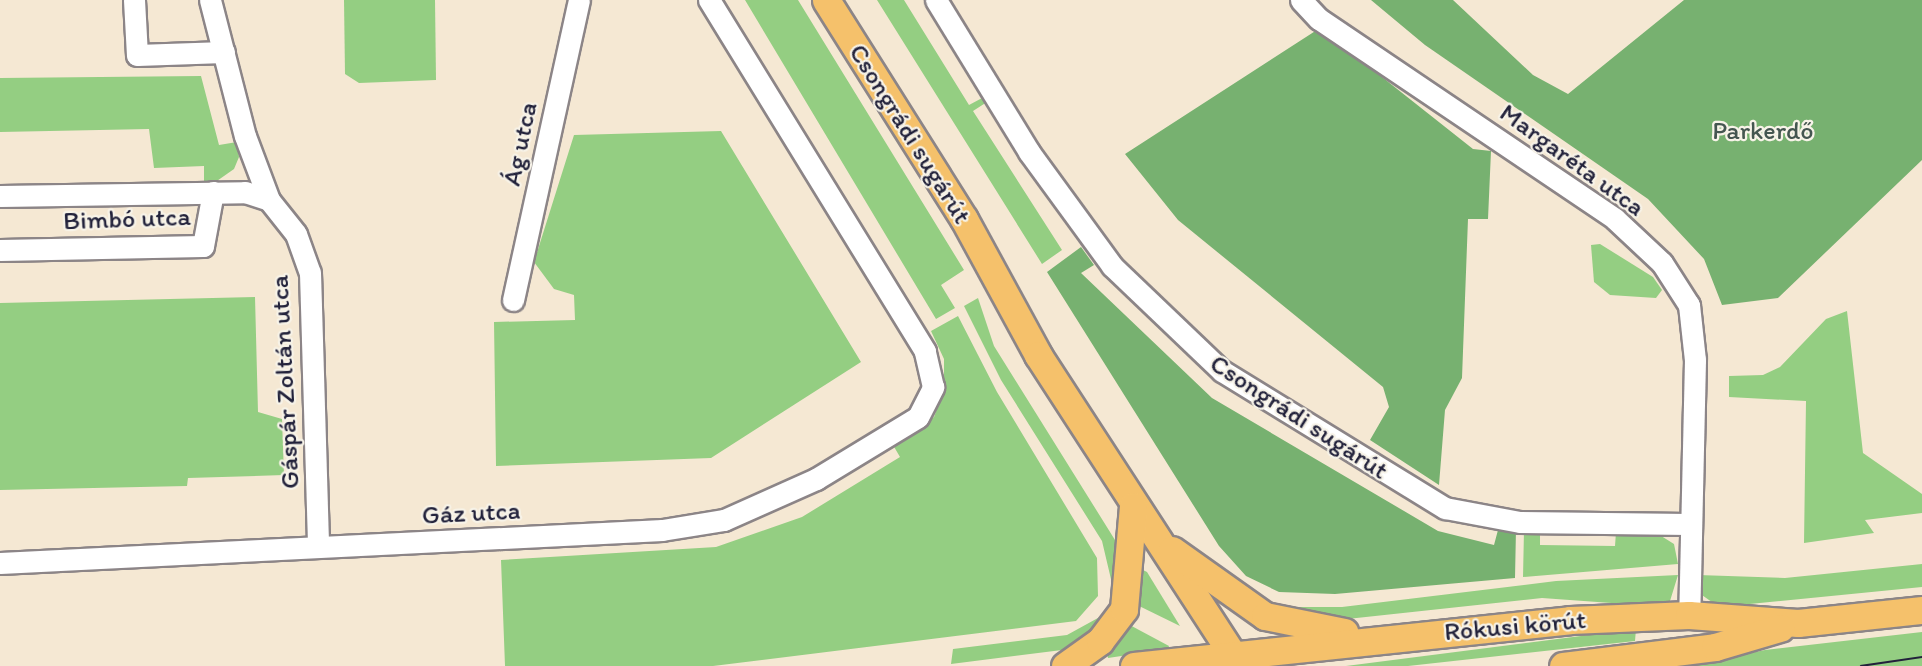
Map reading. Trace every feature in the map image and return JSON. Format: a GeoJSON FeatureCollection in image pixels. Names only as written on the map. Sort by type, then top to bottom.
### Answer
{"type":"FeatureCollection","features":[{"type":"Feature","properties":{"kind":"main road","name":"Csongrádi sugárút"},"geometry":{"type":"LineString","coordinates":[[826,0],[964,219],[1038,355],[1133,506],[1237,661]]}},
{"type":"Feature","properties":{"kind":"main road"},"geometry":{"type":"LineString","coordinates":[[1065,666],[1100,641],[1124,609],[1133,506]]}},
{"type":"Feature","properties":{"kind":"main road"},"geometry":{"type":"LineString","coordinates":[[1152,534],[1264,616],[1312,628],[1398,637]]}},
{"type":"Feature","properties":{"kind":"main road","name":"Rókusi körút"},"geometry":{"type":"LineString","coordinates":[[1563,666],[1714,647],[1798,623],[1922,610]]}},
{"type":"Feature","properties":{"kind":"main road"},"geometry":{"type":"LineString","coordinates":[[1689,615],[1702,640],[1714,647]]}},
{"type":"Feature","properties":{"kind":"main road"},"geometry":{"type":"LineString","coordinates":[[1656,656],[1672,647],[1689,615]]}},
{"type":"Feature","properties":{"kind":"main road","name":"Rókusi körút"},"geometry":{"type":"LineString","coordinates":[[1134,666],[1237,661],[1398,637],[1537,622],[1689,615],[1798,623]]}},
{"type":"Feature","properties":{"kind":"street"},"geometry":{"type":"LineString","coordinates":[[134,0],[136,55],[224,52]]}},
{"type":"Feature","properties":{"kind":"street","name":"Gáspár Zoltán utca"},"geometry":{"type":"LineString","coordinates":[[210,0],[245,136],[269,200],[296,234],[310,273],[318,547]]}},
{"type":"Feature","properties":{"kind":"street","name":"Ág utca"},"geometry":{"type":"LineString","coordinates":[[513,300],[579,0]]}},
{"type":"Feature","properties":{"kind":"street","name":"Gáz utca"},"geometry":{"type":"LineString","coordinates":[[0,563],[662,530],[724,520],[816,479],[918,417],[933,387],[925,351],[709,0]]}},
{"type":"Feature","properties":{"kind":"street","name":"Csongrádi sugárút"},"geometry":{"type":"LineString","coordinates":[[936,0],[1029,152],[1112,266],[1222,371],[1445,508],[1520,522],[1689,524]]}},
{"type":"Feature","properties":{"kind":"street","name":"Margaréta utca"},"geometry":{"type":"LineString","coordinates":[[1302,0],[1319,19],[1615,219],[1662,263],[1689,305],[1695,328],[1689,524],[1689,615]]}},
{"type":"Feature","properties":{"kind":"street","name":"Bimbó utca"},"geometry":{"type":"LineString","coordinates":[[0,250],[204,246],[213,192]]}},
{"type":"Feature","properties":{"kind":"street","name":"Bimbó utca"},"geometry":{"type":"LineString","coordinates":[[0,196],[245,192],[269,200]]}},
{"type":"Feature","properties":{"kind":"green space"},"geometry":{"type":"Polygon","coordinates":[[[344,0],[435,0],[436,80],[359,83],[345,74],[344,0]]]}},
{"type":"Feature","properties":{"kind":"green space"},"geometry":{"type":"Polygon","coordinates":[[[745,0],[798,0],[964,270],[941,285],[955,308],[936,319],[745,0]]]}},
{"type":"Feature","properties":{"kind":"green space"},"geometry":{"type":"Polygon","coordinates":[[[877,0],[904,0],[969,105],[984,97],[987,102],[973,111],[1062,250],[1042,264],[877,0]]]}},
{"type":"Feature","properties":{"kind":"green space","name":"Parkerdő"},"geometry":{"type":"Polygon","coordinates":[[[1371,0],[1453,0],[1533,75],[1568,94],[1684,0],[1922,0],[1922,160],[1778,298],[1722,305],[1704,259],[1648,199],[1425,45],[1371,0]]]}},
{"type":"Feature","properties":{"kind":"green space"},"geometry":{"type":"Polygon","coordinates":[[[1320,28],[1473,149],[1491,151],[1488,219],[1468,219],[1462,378],[1445,410],[1439,485],[1370,440],[1389,407],[1383,387],[1178,220],[1125,154],[1320,28]]]}},
{"type":"Feature","properties":{"kind":"green space"},"geometry":{"type":"Polygon","coordinates":[[[201,76],[219,145],[237,142],[239,157],[234,169],[214,183],[204,184],[204,166],[154,168],[149,129],[0,132],[0,78],[201,76]]]}},
{"type":"Feature","properties":{"kind":"green space"},"geometry":{"type":"Polygon","coordinates":[[[721,131],[861,362],[711,458],[496,466],[494,322],[575,320],[574,295],[554,289],[534,262],[574,135],[721,131]]]}},
{"type":"Feature","properties":{"kind":"green space"},"geometry":{"type":"Polygon","coordinates":[[[1600,244],[1653,277],[1662,290],[1656,298],[1610,295],[1594,282],[1591,245],[1600,244]]]}},
{"type":"Feature","properties":{"kind":"green space"},"geometry":{"type":"Polygon","coordinates":[[[1081,247],[1094,265],[1081,273],[1212,398],[1438,531],[1494,545],[1498,530],[1516,529],[1515,578],[1335,594],[1279,592],[1246,576],[1219,546],[1047,272],[1081,247]]]}},
{"type":"Feature","properties":{"kind":"green space"},"geometry":{"type":"Polygon","coordinates":[[[255,297],[258,412],[282,419],[284,475],[188,478],[187,486],[0,490],[0,303],[255,297]]]}},
{"type":"Feature","properties":{"kind":"green space"},"geometry":{"type":"Polygon","coordinates":[[[978,298],[994,346],[1115,540],[1120,560],[1114,592],[1102,541],[1001,380],[964,306],[978,298]]]}},
{"type":"Feature","properties":{"kind":"green space"},"geometry":{"type":"Polygon","coordinates":[[[1847,311],[1863,453],[1922,494],[1922,513],[1865,520],[1874,533],[1804,543],[1806,401],[1729,397],[1729,376],[1763,375],[1780,367],[1826,319],[1847,311]]]}},
{"type":"Feature","properties":{"kind":"green space"},"geometry":{"type":"Polygon","coordinates":[[[958,316],[997,392],[1097,558],[1098,596],[1076,621],[713,666],[505,666],[501,560],[716,547],[802,517],[900,457],[893,445],[934,417],[944,390],[944,359],[931,331],[958,316]]]}},
{"type":"Feature","properties":{"kind":"green space"},"geometry":{"type":"Polygon","coordinates":[[[1524,530],[1540,531],[1540,545],[1615,546],[1616,532],[1658,534],[1674,544],[1678,564],[1523,577],[1524,530]]]}},
{"type":"Feature","properties":{"kind":"green space"},"geometry":{"type":"Polygon","coordinates":[[[1922,564],[1922,587],[1719,607],[1699,593],[1698,575],[1785,578],[1922,564]]]}},
{"type":"Feature","properties":{"kind":"green space"},"geometry":{"type":"Polygon","coordinates":[[[1143,570],[1147,572],[1180,626],[1135,604],[1143,570]]]}},
{"type":"Feature","properties":{"kind":"green space"},"geometry":{"type":"Polygon","coordinates":[[[1678,575],[1670,601],[1653,606],[1542,598],[1338,620],[1282,607],[1342,607],[1556,581],[1678,575]]]}},
{"type":"Feature","properties":{"kind":"green space"},"geometry":{"type":"Polygon","coordinates":[[[1107,613],[1111,615],[1070,649],[951,664],[953,649],[1067,635],[1107,613]]]}},
{"type":"Feature","properties":{"kind":"green space"},"geometry":{"type":"Polygon","coordinates":[[[1126,623],[1169,646],[1168,649],[1108,658],[1106,648],[1126,623]]]}},
{"type":"Feature","properties":{"kind":"green space"},"geometry":{"type":"Polygon","coordinates":[[[1636,629],[1635,641],[1408,666],[1346,666],[1636,629]]]}},
{"type":"Feature","properties":{"kind":"green space"},"geometry":{"type":"Polygon","coordinates":[[[1922,632],[1922,666],[1690,666],[1765,650],[1922,632]]]}},
{"type":"Feature","properties":{"kind":"tram line"},"geometry":{"type":"LineString","coordinates":[[1861,666],[1922,657]]}}]}
